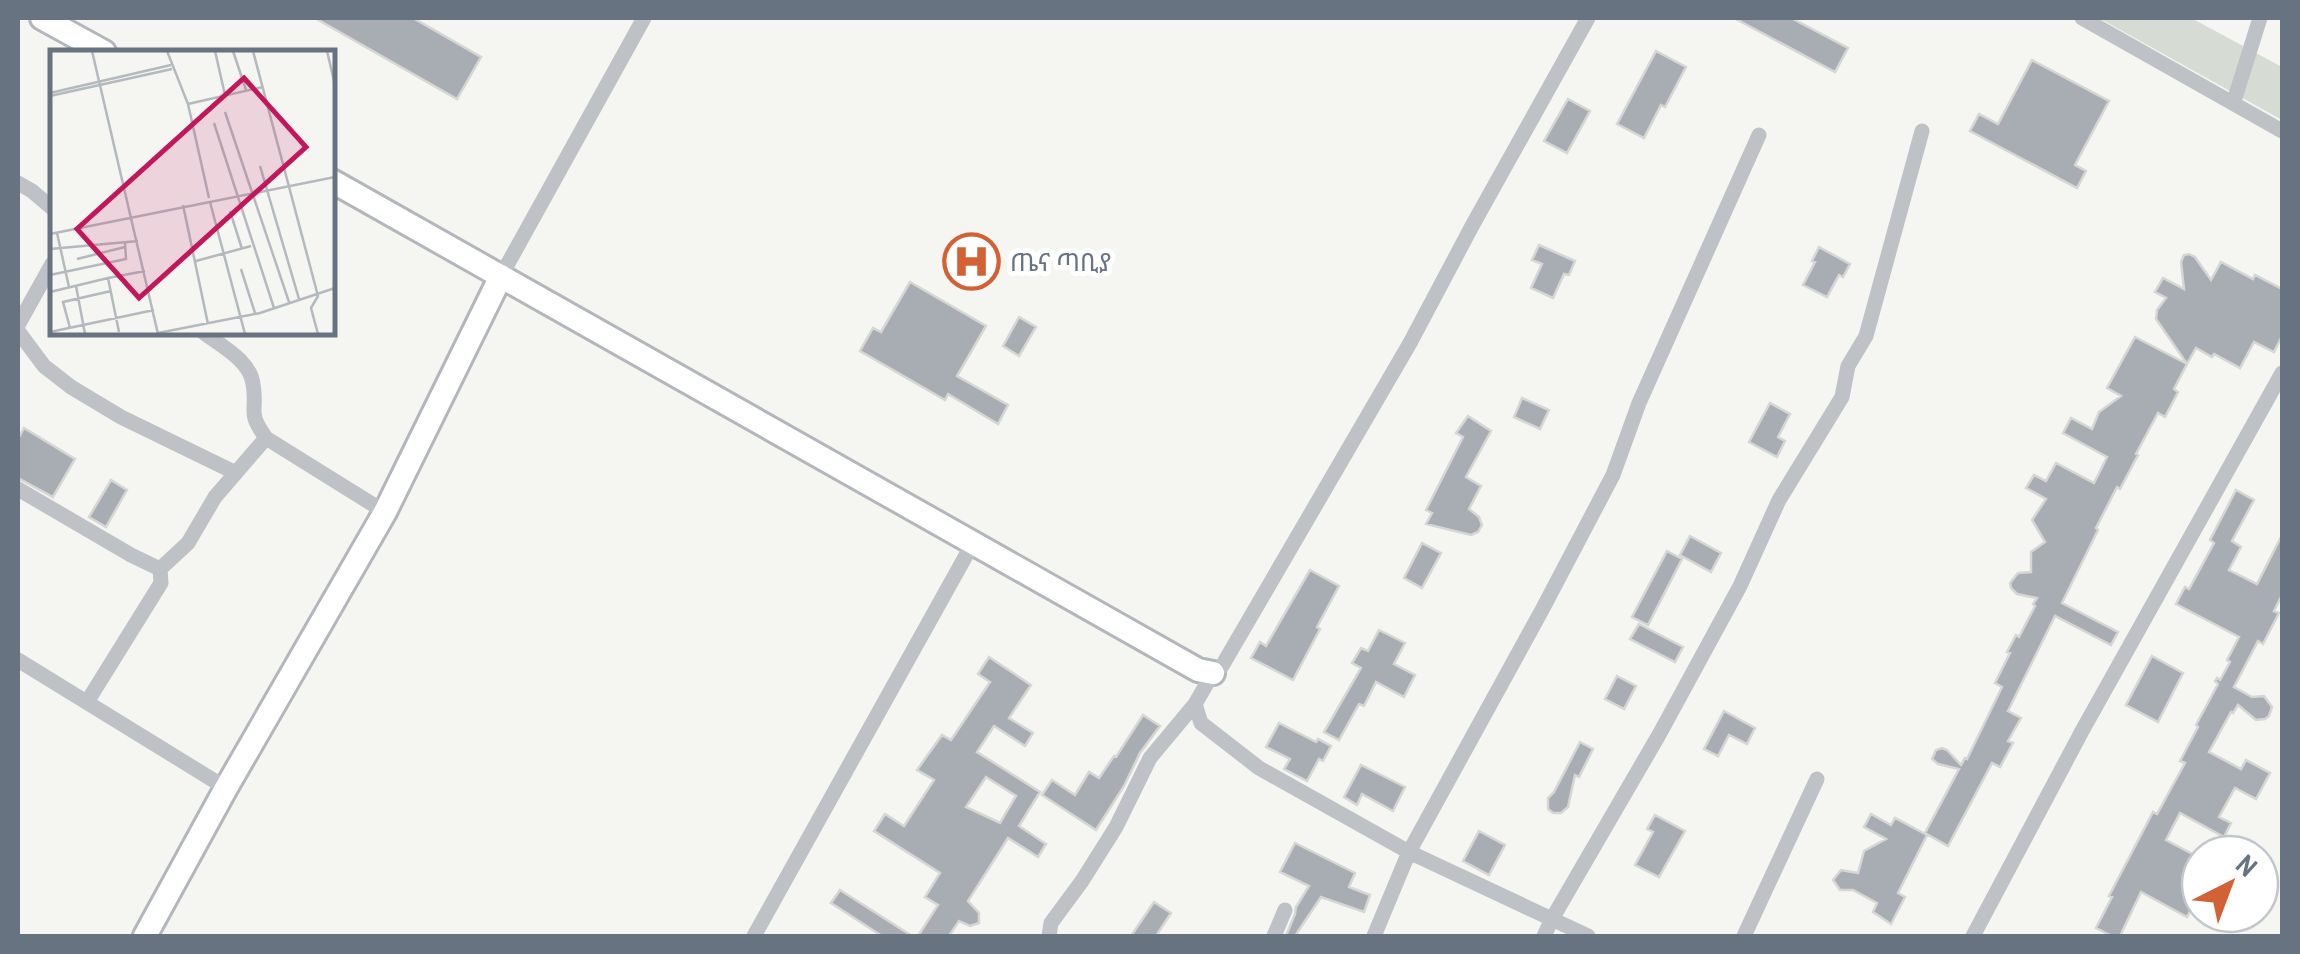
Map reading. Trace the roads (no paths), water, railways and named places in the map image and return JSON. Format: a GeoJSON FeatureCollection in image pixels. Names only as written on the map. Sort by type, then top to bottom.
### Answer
{"type":"FeatureCollection","features":[{"type":"Feature","properties":{"kind":"street"},"geometry":{"type":"LineString","coordinates":[[42,18],[100,50]]}},
{"type":"Feature","properties":{"kind":"street"},"geometry":{"type":"LineString","coordinates":[[145,936],[385,512],[501,276],[644,18]]}},
{"type":"Feature","properties":{"kind":"street"},"geometry":{"type":"LineString","coordinates":[[1048,936],[1051,923],[1116,827],[1150,758],[1222,666],[1410,343],[1588,18]]}},
{"type":"Feature","properties":{"kind":"street"},"geometry":{"type":"LineString","coordinates":[[2082,18],[2282,130]]}},
{"type":"Feature","properties":{"kind":"street"},"geometry":{"type":"LineString","coordinates":[[2234,101],[2260,18]]}},
{"type":"Feature","properties":{"kind":"street"},"geometry":{"type":"LineString","coordinates":[[1544,936],[1740,586],[1779,500],[1842,397],[1848,366],[1866,336],[1922,131]]}},
{"type":"Feature","properties":{"kind":"street"},"geometry":{"type":"LineString","coordinates":[[1374,936],[1408,852],[1614,474],[1640,403],[1759,134]]}},
{"type":"Feature","properties":{"kind":"street"},"geometry":{"type":"LineString","coordinates":[[18,183],[50,206]]}},
{"type":"Feature","properties":{"kind":"street"},"geometry":{"type":"LineString","coordinates":[[335,183],[1198,670],[1213,673]]}},
{"type":"Feature","properties":{"kind":"street"},"geometry":{"type":"LineString","coordinates":[[50,268],[18,328],[44,366],[121,418],[236,472]]}},
{"type":"Feature","properties":{"kind":"street"},"geometry":{"type":"LineString","coordinates":[[207,335],[240,359],[253,380],[253,420],[266,438],[385,512]]}},
{"type":"Feature","properties":{"kind":"street"},"geometry":{"type":"LineString","coordinates":[[1974,936],[2082,731],[2282,373]]}},
{"type":"Feature","properties":{"kind":"street"},"geometry":{"type":"LineString","coordinates":[[87,702],[160,583],[160,569],[188,543],[215,497],[266,438]]}},
{"type":"Feature","properties":{"kind":"street"},"geometry":{"type":"LineString","coordinates":[[18,489],[160,569]]}},
{"type":"Feature","properties":{"kind":"street"},"geometry":{"type":"LineString","coordinates":[[754,936],[973,543]]}},
{"type":"Feature","properties":{"kind":"street"},"geometry":{"type":"LineString","coordinates":[[18,660],[226,788]]}},
{"type":"Feature","properties":{"kind":"street"},"geometry":{"type":"LineString","coordinates":[[1195,704],[1201,723],[1259,768],[1408,852],[1588,936]]}},
{"type":"Feature","properties":{"kind":"street"},"geometry":{"type":"LineString","coordinates":[[1744,936],[1817,778]]}},
{"type":"Feature","properties":{"kind":"street"},"geometry":{"type":"LineString","coordinates":[[1274,936],[1285,910]]}},
{"type":"Feature","properties":{"kind":"place","name":"ጤና ጣቢያ"},"geometry":{"type":"Point","coordinates":[971,262]}}]}
